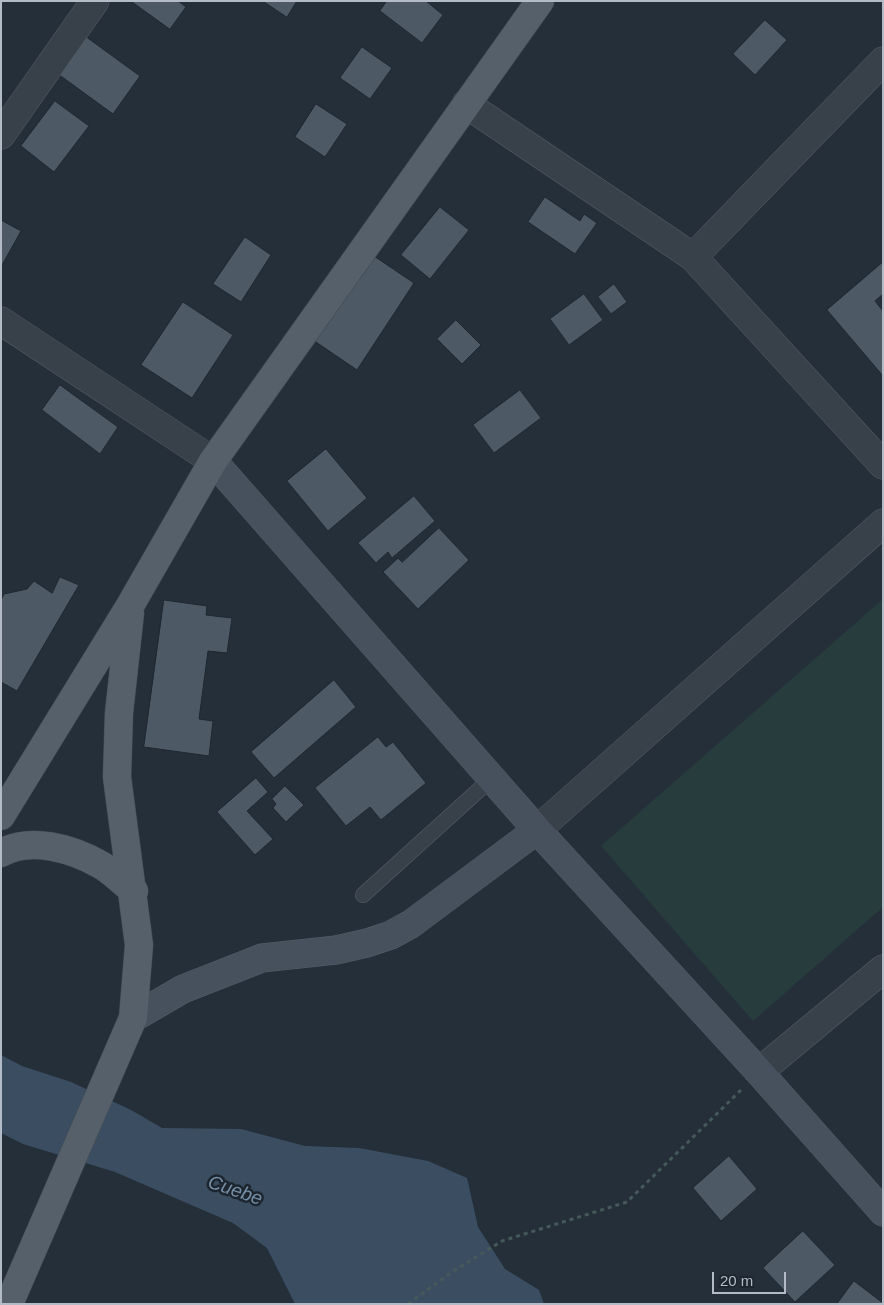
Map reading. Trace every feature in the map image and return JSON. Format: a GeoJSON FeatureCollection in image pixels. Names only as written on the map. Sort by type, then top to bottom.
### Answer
{"type":"FeatureCollection","features":[{"type":"Feature","properties":{"kind":"main road"},"geometry":{"type":"LineString","coordinates":[[1,816],[131,604],[213,461],[540,1]]}},
{"type":"Feature","properties":{"kind":"main road"},"geometry":{"type":"LineString","coordinates":[[213,461],[536,830],[759,1072],[883,1212]]}},
{"type":"Feature","properties":{"kind":"main road"},"geometry":{"type":"LineString","coordinates":[[9,1304],[133,1018],[139,944],[134,891],[117,777],[119,712],[131,604]]}},
{"type":"Feature","properties":{"kind":"main road"},"geometry":{"type":"LineString","coordinates":[[133,1018],[184,989],[262,958],[336,950],[391,935],[411,924],[536,830]]}},
{"type":"Feature","properties":{"kind":"main road"},"geometry":{"type":"LineString","coordinates":[[1,852],[12,847],[42,845],[72,851],[102,865],[134,891]]}},
{"type":"Feature","properties":{"kind":"street"},"geometry":{"type":"LineString","coordinates":[[1,135],[95,1]]}},
{"type":"Feature","properties":{"kind":"street"},"geometry":{"type":"LineString","coordinates":[[693,257],[883,61]]}},
{"type":"Feature","properties":{"kind":"street"},"geometry":{"type":"LineString","coordinates":[[466,104],[693,257],[883,465]]}},
{"type":"Feature","properties":{"kind":"street"},"geometry":{"type":"LineString","coordinates":[[1,321],[213,461]]}},
{"type":"Feature","properties":{"kind":"street"},"geometry":{"type":"LineString","coordinates":[[536,830],[883,523]]}},
{"type":"Feature","properties":{"kind":"street"},"geometry":{"type":"LineString","coordinates":[[759,1072],[883,969]]}},
{"type":"Feature","properties":{"kind":"lane"},"geometry":{"type":"LineString","coordinates":[[363,895],[491,779]]}},
{"type":"Feature","properties":{"kind":"path"},"geometry":{"type":"LineString","coordinates":[[408,1304],[452,1272],[502,1241],[627,1202],[759,1072]]}},
{"type":"Feature","properties":{"kind":"green space"},"geometry":{"type":"Polygon","coordinates":[[[883,599],[883,907],[753,1021],[601,846],[883,599]]]}},
{"type":"Feature","properties":{"kind":"water","name":"Cuebe"},"geometry":{"type":"Polygon","coordinates":[[[1,1055],[22,1066],[71,1082],[131,1110],[162,1128],[241,1129],[305,1146],[359,1148],[428,1161],[467,1178],[478,1227],[505,1269],[539,1290],[544,1304],[295,1304],[267,1248],[233,1223],[115,1172],[23,1144],[1,1133],[1,1055]]]}},
{"type":"Feature","properties":{"kind":"building"},"geometry":{"type":"Polygon","coordinates":[[[131,1],[178,1],[186,7],[170,29],[131,1]]]}},
{"type":"Feature","properties":{"kind":"building"},"geometry":{"type":"Polygon","coordinates":[[[263,1],[297,1],[287,17],[263,1]]]}},
{"type":"Feature","properties":{"kind":"building"},"geometry":{"type":"Polygon","coordinates":[[[387,1],[426,1],[443,15],[422,43],[380,11],[387,1]]]}},
{"type":"Feature","properties":{"kind":"building"},"geometry":{"type":"Polygon","coordinates":[[[765,20],[787,40],[755,75],[733,54],[765,20]]]}},
{"type":"Feature","properties":{"kind":"building"},"geometry":{"type":"Polygon","coordinates":[[[85,36],[140,76],[113,114],[58,74],[85,36]]]}},
{"type":"Feature","properties":{"kind":"building"},"geometry":{"type":"Polygon","coordinates":[[[362,47],[392,68],[370,99],[340,78],[362,47]]]}},
{"type":"Feature","properties":{"kind":"building"},"geometry":{"type":"Polygon","coordinates":[[[55,101],[89,126],[54,172],[21,146],[55,101]]]}},
{"type":"Feature","properties":{"kind":"building"},"geometry":{"type":"Polygon","coordinates":[[[316,104],[347,124],[325,157],[295,137],[316,104]]]}},
{"type":"Feature","properties":{"kind":"building"},"geometry":{"type":"Polygon","coordinates":[[[545,197],[580,221],[584,214],[597,223],[575,254],[528,222],[545,197]]]}},
{"type":"Feature","properties":{"kind":"building"},"geometry":{"type":"Polygon","coordinates":[[[440,207],[469,230],[430,279],[401,255],[440,207]]]}},
{"type":"Feature","properties":{"kind":"building"},"geometry":{"type":"Polygon","coordinates":[[[1,220],[21,231],[1,267],[1,220]]]}},
{"type":"Feature","properties":{"kind":"building"},"geometry":{"type":"Polygon","coordinates":[[[245,237],[271,255],[241,302],[213,284],[245,237]]]}},
{"type":"Feature","properties":{"kind":"building"},"geometry":{"type":"Polygon","coordinates":[[[371,254],[414,283],[357,370],[313,340],[371,254]]]}},
{"type":"Feature","properties":{"kind":"building"},"geometry":{"type":"Polygon","coordinates":[[[883,262],[883,294],[875,301],[883,311],[883,376],[827,310],[883,262]]]}},
{"type":"Feature","properties":{"kind":"building"},"geometry":{"type":"Polygon","coordinates":[[[614,284],[627,302],[611,314],[598,297],[614,284]]]}},
{"type":"Feature","properties":{"kind":"building"},"geometry":{"type":"Polygon","coordinates":[[[584,294],[603,320],[569,345],[550,319],[584,294]]]}},
{"type":"Feature","properties":{"kind":"building"},"geometry":{"type":"Polygon","coordinates":[[[183,302],[233,335],[192,398],[141,365],[183,302]]]}},
{"type":"Feature","properties":{"kind":"building"},"geometry":{"type":"Polygon","coordinates":[[[456,320],[481,345],[462,364],[437,339],[456,320]]]}},
{"type":"Feature","properties":{"kind":"building"},"geometry":{"type":"Polygon","coordinates":[[[60,385],[118,427],[100,454],[42,410],[60,385]]]}},
{"type":"Feature","properties":{"kind":"building"},"geometry":{"type":"Polygon","coordinates":[[[520,390],[541,418],[494,453],[473,425],[520,390]]]}},
{"type":"Feature","properties":{"kind":"building"},"geometry":{"type":"Polygon","coordinates":[[[326,449],[367,498],[328,531],[287,481],[326,449]]]}},
{"type":"Feature","properties":{"kind":"building"},"geometry":{"type":"Polygon","coordinates":[[[414,496],[435,521],[392,558],[388,552],[376,563],[358,543],[414,496]]]}},
{"type":"Feature","properties":{"kind":"building"},"geometry":{"type":"Polygon","coordinates":[[[439,528],[469,560],[418,609],[383,572],[398,558],[402,562],[439,528]]]}},
{"type":"Feature","properties":{"kind":"building"},"geometry":{"type":"Polygon","coordinates":[[[60,577],[79,585],[17,691],[1,682],[1,600],[4,594],[27,589],[34,581],[52,593],[60,577]]]}},
{"type":"Feature","properties":{"kind":"building"},"geometry":{"type":"Polygon","coordinates":[[[164,600],[207,606],[206,615],[232,618],[227,653],[208,651],[199,719],[213,721],[209,756],[144,747],[164,600]]]}},
{"type":"Feature","properties":{"kind":"building"},"geometry":{"type":"Polygon","coordinates":[[[334,680],[356,707],[274,778],[251,752],[334,680]]]}},
{"type":"Feature","properties":{"kind":"building"},"geometry":{"type":"Polygon","coordinates":[[[378,737],[386,747],[393,742],[426,783],[381,820],[370,807],[346,826],[315,788],[378,737]]]}},
{"type":"Feature","properties":{"kind":"building"},"geometry":{"type":"Polygon","coordinates":[[[256,778],[268,792],[247,811],[273,839],[255,855],[217,812],[256,778]]]}},
{"type":"Feature","properties":{"kind":"building"},"geometry":{"type":"Polygon","coordinates":[[[285,786],[304,805],[286,822],[273,808],[276,804],[272,799],[285,786]]]}},
{"type":"Feature","properties":{"kind":"building"},"geometry":{"type":"Polygon","coordinates":[[[729,1156],[757,1189],[721,1221],[693,1188],[729,1156]]]}},
{"type":"Feature","properties":{"kind":"building"},"geometry":{"type":"Polygon","coordinates":[[[803,1231],[835,1265],[795,1302],[763,1268],[803,1231]]]}},
{"type":"Feature","properties":{"kind":"building"},"geometry":{"type":"Polygon","coordinates":[[[854,1281],[883,1303],[883,1304],[837,1304],[854,1281]]]}}]}
